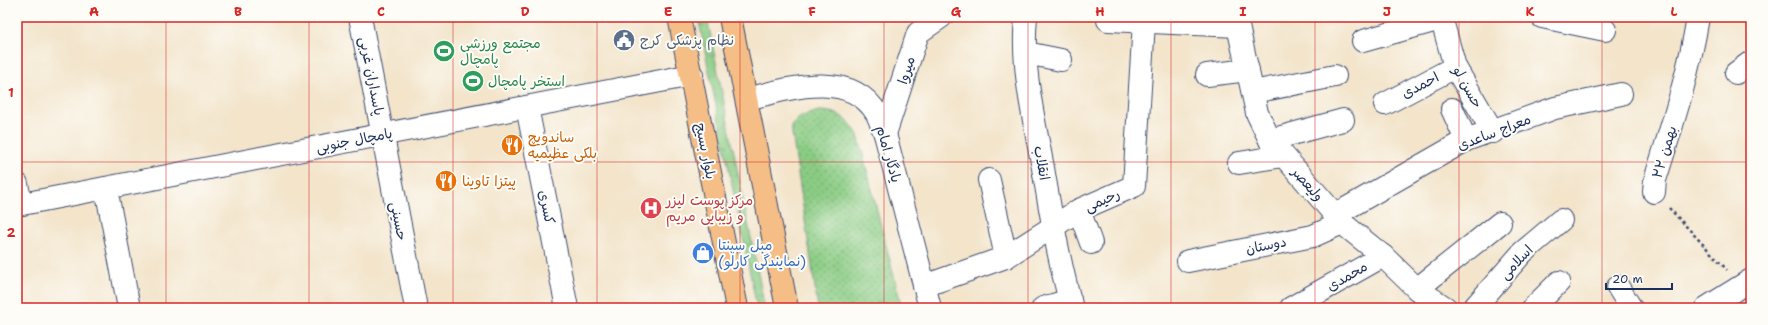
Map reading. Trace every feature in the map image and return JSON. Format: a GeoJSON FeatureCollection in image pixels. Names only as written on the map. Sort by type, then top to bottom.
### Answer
{"type":"FeatureCollection","features":[{"type":"Feature","properties":{"kind":"main road","name":"بلوار بسیج"},"geometry":{"type":"LineString","coordinates":[[679,17],[692,75],[737,308]]}},
{"type":"Feature","properties":{"kind":"main road"},"geometry":{"type":"LineString","coordinates":[[730,17],[787,308]]}},
{"type":"Feature","properties":{"kind":"street","name":"پاسداران غربی"},"geometry":{"type":"LineString","coordinates":[[360,17],[383,135]]}},
{"type":"Feature","properties":{"kind":"street","name":"میروا"},"geometry":{"type":"LineString","coordinates":[[885,134],[918,33],[941,17]]}},
{"type":"Feature","properties":{"kind":"street","name":"انقلاب"},"geometry":{"type":"LineString","coordinates":[[1026,17],[1024,38],[1031,105],[1054,227],[1071,304]]}},
{"type":"Feature","properties":{"kind":"street"},"geometry":{"type":"LineString","coordinates":[[1542,17],[1605,30]]}},
{"type":"Feature","properties":{"kind":"street","name":"۲۲ بهمن"},"geometry":{"type":"LineString","coordinates":[[1654,192],[1655,180],[1684,89],[1692,56],[1698,17]]}},
{"type":"Feature","properties":{"kind":"street"},"geometry":{"type":"LineString","coordinates":[[1363,41],[1441,18]]}},
{"type":"Feature","properties":{"kind":"street","name":"حسن لو"},"geometry":{"type":"LineString","coordinates":[[1441,18],[1455,67],[1493,132]]}},
{"type":"Feature","properties":{"kind":"street"},"geometry":{"type":"LineString","coordinates":[[1108,20],[1144,22],[1237,21]]}},
{"type":"Feature","properties":{"kind":"street","name":"ولیعصر"},"geometry":{"type":"LineString","coordinates":[[1237,21],[1257,113],[1276,148],[1338,219],[1383,256],[1417,289],[1445,308]]}},
{"type":"Feature","properties":{"kind":"street","name":"رحیمی"},"geometry":{"type":"LineString","coordinates":[[924,286],[1006,257],[1079,210],[1134,186],[1144,22]]}},
{"type":"Feature","properties":{"kind":"street"},"geometry":{"type":"LineString","coordinates":[[1026,53],[1061,60]]}},
{"type":"Feature","properties":{"kind":"street","name":"احمدی"},"geometry":{"type":"LineString","coordinates":[[1385,104],[1455,67]]}},
{"type":"Feature","properties":{"kind":"street"},"geometry":{"type":"LineString","coordinates":[[1208,75],[1248,70]]}},
{"type":"Feature","properties":{"kind":"street","name":"پامچال جنوبی"},"geometry":{"type":"LineString","coordinates":[[18,198],[106,188],[692,75]]}},
{"type":"Feature","properties":{"kind":"street"},"geometry":{"type":"LineString","coordinates":[[1253,92],[1335,76]]}},
{"type":"Feature","properties":{"kind":"street","name":"یادگار امام"},"geometry":{"type":"LineString","coordinates":[[747,99],[802,85],[840,88],[853,92],[865,100],[876,113],[885,134],[930,308]]}},
{"type":"Feature","properties":{"kind":"street","name":"معراج ساعدی"},"geometry":{"type":"LineString","coordinates":[[1338,219],[1466,140],[1493,132],[1556,108],[1621,94]]}},
{"type":"Feature","properties":{"kind":"street","name":"کسری"},"geometry":{"type":"LineString","coordinates":[[527,107],[566,308]]}},
{"type":"Feature","properties":{"kind":"street"},"geometry":{"type":"LineString","coordinates":[[1452,109],[1466,140]]}},
{"type":"Feature","properties":{"kind":"street"},"geometry":{"type":"LineString","coordinates":[[1239,163],[1342,120]]}},
{"type":"Feature","properties":{"kind":"street","name":"حسینی"},"geometry":{"type":"LineString","coordinates":[[383,135],[416,308]]}},
{"type":"Feature","properties":{"kind":"street"},"geometry":{"type":"LineString","coordinates":[[989,180],[1006,257]]}},
{"type":"Feature","properties":{"kind":"street"},"geometry":{"type":"LineString","coordinates":[[106,188],[129,308]]}},
{"type":"Feature","properties":{"kind":"street"},"geometry":{"type":"LineString","coordinates":[[1079,210],[1091,243]]}},
{"type":"Feature","properties":{"kind":"street","name":"دوستان"},"geometry":{"type":"LineString","coordinates":[[1188,261],[1313,236],[1338,219]]}},
{"type":"Feature","properties":{"kind":"street","name":"اسلامی"},"geometry":{"type":"LineString","coordinates":[[1474,308],[1523,252],[1561,220]]}},
{"type":"Feature","properties":{"kind":"street"},"geometry":{"type":"LineString","coordinates":[[1417,289],[1500,223]]}},
{"type":"Feature","properties":{"kind":"street","name":"محمدی"},"geometry":{"type":"LineString","coordinates":[[1291,308],[1383,256]]}},
{"type":"Feature","properties":{"kind":"street"},"geometry":{"type":"LineString","coordinates":[[1533,308],[1559,282]]}},
{"type":"Feature","properties":{"kind":"street"},"geometry":{"type":"LineString","coordinates":[[1706,308],[1746,283]]}},
{"type":"Feature","properties":{"kind":"street"},"geometry":{"type":"LineString","coordinates":[[1618,287],[1631,308]]}},
{"type":"Feature","properties":{"kind":"street"},"geometry":{"type":"LineString","coordinates":[[1043,308],[1071,304]]}},
{"type":"Feature","properties":{"kind":"path","name":"۲۲ بهمن"},"geometry":{"type":"LineString","coordinates":[[1654,192],[1746,283]]}},
{"type":"Feature","properties":{"kind":"green space"},"geometry":{"type":"Polygon","coordinates":[[[698,17],[707,17],[765,308],[757,308],[698,17]]]}},
{"type":"Feature","properties":{"kind":"green space"},"geometry":{"type":"Polygon","coordinates":[[[818,111],[831,112],[842,117],[850,124],[858,135],[902,308],[818,308],[791,126],[800,117],[818,111]]]}},
{"type":"Feature","properties":{"kind":"place","name":"نظام پزشکی کرج"},"geometry":{"type":"Point","coordinates":[624,40]}},
{"type":"Feature","properties":{"kind":"place","name":"مجتمع ورزشی پامچال"},"geometry":{"type":"Point","coordinates":[444,51]}},
{"type":"Feature","properties":{"kind":"place","name":"استخر پامچال"},"geometry":{"type":"Point","coordinates":[473,81]}},
{"type":"Feature","properties":{"kind":"place","name":"ساندویچ بلکی عظیمیه"},"geometry":{"type":"Point","coordinates":[512,145]}},
{"type":"Feature","properties":{"kind":"place","name":"پیتزا تاوینا"},"geometry":{"type":"Point","coordinates":[446,181]}},
{"type":"Feature","properties":{"kind":"place","name":"مرکز پوست لیزر و زیبایی مریم"},"geometry":{"type":"Point","coordinates":[651,208]}},
{"type":"Feature","properties":{"kind":"place","name":"مبل سپنتا (نمایندگی کارلو)"},"geometry":{"type":"Point","coordinates":[703,253]}}]}
